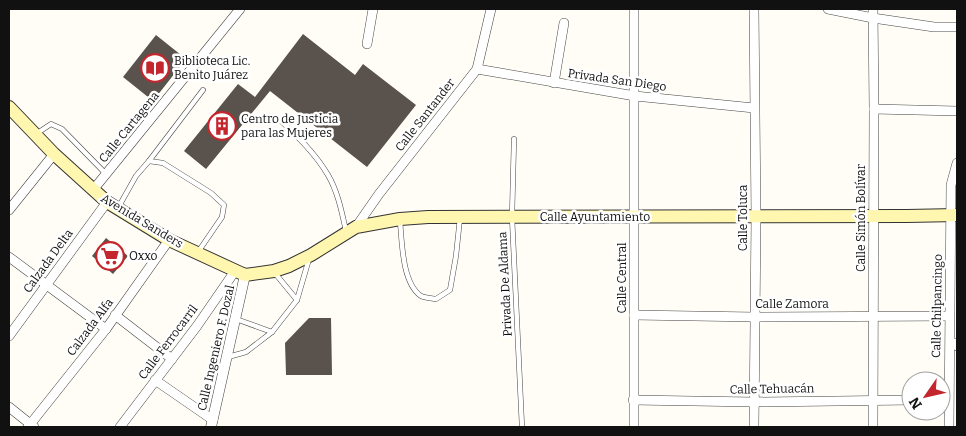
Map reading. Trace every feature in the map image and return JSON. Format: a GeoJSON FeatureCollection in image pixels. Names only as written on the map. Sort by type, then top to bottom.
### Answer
{"type":"FeatureCollection","features":[{"type":"Feature","properties":{"kind":"main road","name":"Avenida Sanders"},"geometry":{"type":"LineString","coordinates":[[9,107],[54,154],[93,190],[113,205],[169,240],[240,273]]}},
{"type":"Feature","properties":{"kind":"main road","name":"Calle Ayuntamiento"},"geometry":{"type":"LineString","coordinates":[[240,273],[274,271],[311,255],[351,230],[400,218],[428,216],[512,218],[954,215]]}},
{"type":"Feature","properties":{"kind":"street","name":"Calle Cartagena"},"geometry":{"type":"LineString","coordinates":[[93,190],[240,9]]}},
{"type":"Feature","properties":{"kind":"street"},"geometry":{"type":"LineString","coordinates":[[367,44],[373,9]]}},
{"type":"Feature","properties":{"kind":"street","name":"Calle Santander"},"geometry":{"type":"LineString","coordinates":[[351,230],[477,69],[491,9]]}},
{"type":"Feature","properties":{"kind":"street","name":"Calle Central"},"geometry":{"type":"LineString","coordinates":[[634,9],[634,427]]}},
{"type":"Feature","properties":{"kind":"street","name":"Calle Toluca"},"geometry":{"type":"LineString","coordinates":[[754,9],[756,217],[754,427]]}},
{"type":"Feature","properties":{"kind":"street"},"geometry":{"type":"LineString","coordinates":[[828,9],[873,13],[934,27],[957,28]]}},
{"type":"Feature","properties":{"kind":"street","name":"Calle Simón Bolívar"},"geometry":{"type":"LineString","coordinates":[[873,13],[873,427]]}},
{"type":"Feature","properties":{"kind":"street"},"geometry":{"type":"LineString","coordinates":[[554,83],[564,23]]}},
{"type":"Feature","properties":{"kind":"street","name":"Privada San Diego"},"geometry":{"type":"LineString","coordinates":[[477,69],[635,96],[754,108]]}},
{"type":"Feature","properties":{"kind":"street"},"geometry":{"type":"LineString","coordinates":[[874,109],[957,111]]}},
{"type":"Feature","properties":{"kind":"street"},"geometry":{"type":"LineString","coordinates":[[9,210],[54,154]]}},
{"type":"Feature","properties":{"kind":"street","name":"Calle Chilpancingo"},"geometry":{"type":"LineString","coordinates":[[950,371],[955,344],[949,316],[954,215],[951,185],[957,163]]}},
{"type":"Feature","properties":{"kind":"street","name":"Calzada Delta"},"geometry":{"type":"LineString","coordinates":[[9,336],[46,286],[113,205]]}},
{"type":"Feature","properties":{"kind":"street","name":"Calzada Alfa"},"geometry":{"type":"LineString","coordinates":[[31,426],[106,328],[169,240]]}},
{"type":"Feature","properties":{"kind":"street"},"geometry":{"type":"LineString","coordinates":[[9,257],[46,286],[106,328]]}},
{"type":"Feature","properties":{"kind":"street","name":"Calle Ingeniero F. Dozal"},"geometry":{"type":"LineString","coordinates":[[212,424],[235,318],[240,273]]}},
{"type":"Feature","properties":{"kind":"street","name":"Calle Ferrocarril"},"geometry":{"type":"LineString","coordinates":[[120,427],[240,273]]}},
{"type":"Feature","properties":{"kind":"street"},"geometry":{"type":"LineString","coordinates":[[115,314],[172,359]]}},
{"type":"Feature","properties":{"kind":"street","name":"Calle Zamora"},"geometry":{"type":"LineString","coordinates":[[634,315],[755,317],[949,316]]}},
{"type":"Feature","properties":{"kind":"street"},"geometry":{"type":"LineString","coordinates":[[155,380],[212,424]]}},
{"type":"Feature","properties":{"kind":"street","name":"Calle Tehuacán"},"geometry":{"type":"LineString","coordinates":[[634,400],[754,402],[901,400]]}},
{"type":"Feature","properties":{"kind":"street"},"geometry":{"type":"LineString","coordinates":[[9,407],[31,426]]}},
{"type":"Feature","properties":{"kind":"lane"},"geometry":{"type":"LineString","coordinates":[[113,205],[203,90]]}},
{"type":"Feature","properties":{"kind":"lane"},"geometry":{"type":"LineString","coordinates":[[279,119],[303,141],[328,176],[351,230]]}},
{"type":"Feature","properties":{"kind":"lane"},"geometry":{"type":"LineString","coordinates":[[36,135],[51,124],[62,129],[106,174]]}},
{"type":"Feature","properties":{"kind":"lane","name":"Privada De Aldama"},"geometry":{"type":"LineString","coordinates":[[514,139],[512,218],[522,427]]}},
{"type":"Feature","properties":{"kind":"lane"},"geometry":{"type":"LineString","coordinates":[[149,161],[163,163],[211,192],[224,205],[222,217],[197,253]]}},
{"type":"Feature","properties":{"kind":"lane"},"geometry":{"type":"LineString","coordinates":[[400,218],[403,259],[411,285],[422,296],[436,300],[450,290],[460,217]]}},
{"type":"Feature","properties":{"kind":"lane"},"geometry":{"type":"LineString","coordinates":[[226,357],[246,352],[272,332],[297,300],[311,255]]}},
{"type":"Feature","properties":{"kind":"lane"},"geometry":{"type":"LineString","coordinates":[[274,271],[297,300]]}},
{"type":"Feature","properties":{"kind":"lane"},"geometry":{"type":"LineString","coordinates":[[235,318],[272,332]]}},
{"type":"Feature","properties":{"kind":"building"},"geometry":{"type":"Polygon","coordinates":[[[303,34],[355,75],[363,64],[416,105],[367,167],[270,91],[206,169],[184,151],[238,84],[255,97],[303,34]]]}},
{"type":"Feature","properties":{"kind":"building","name":"Biblioteca Lic. Benito Juárez"},"geometry":{"type":"Polygon","coordinates":[[[156,35],[186,59],[153,101],[123,77],[156,35]]]}},
{"type":"Feature","properties":{"kind":"building","name":"Oxxo"},"geometry":{"type":"Polygon","coordinates":[[[106,238],[128,256],[113,274],[92,256],[106,238]]]}},
{"type":"Feature","properties":{"kind":"building"},"geometry":{"type":"Polygon","coordinates":[[[309,318],[331,318],[332,375],[286,375],[285,343],[309,318]]]}},
{"type":"Feature","properties":{"kind":"place","name":"Biblioteca Lic. Benito Juárez"},"geometry":{"type":"Point","coordinates":[155,68]}},
{"type":"Feature","properties":{"kind":"place","name":"Centro de Justicia para las Mujeres"},"geometry":{"type":"Point","coordinates":[222,126]}},
{"type":"Feature","properties":{"kind":"place","name":"Oxxo"},"geometry":{"type":"Point","coordinates":[110,256]}}]}
